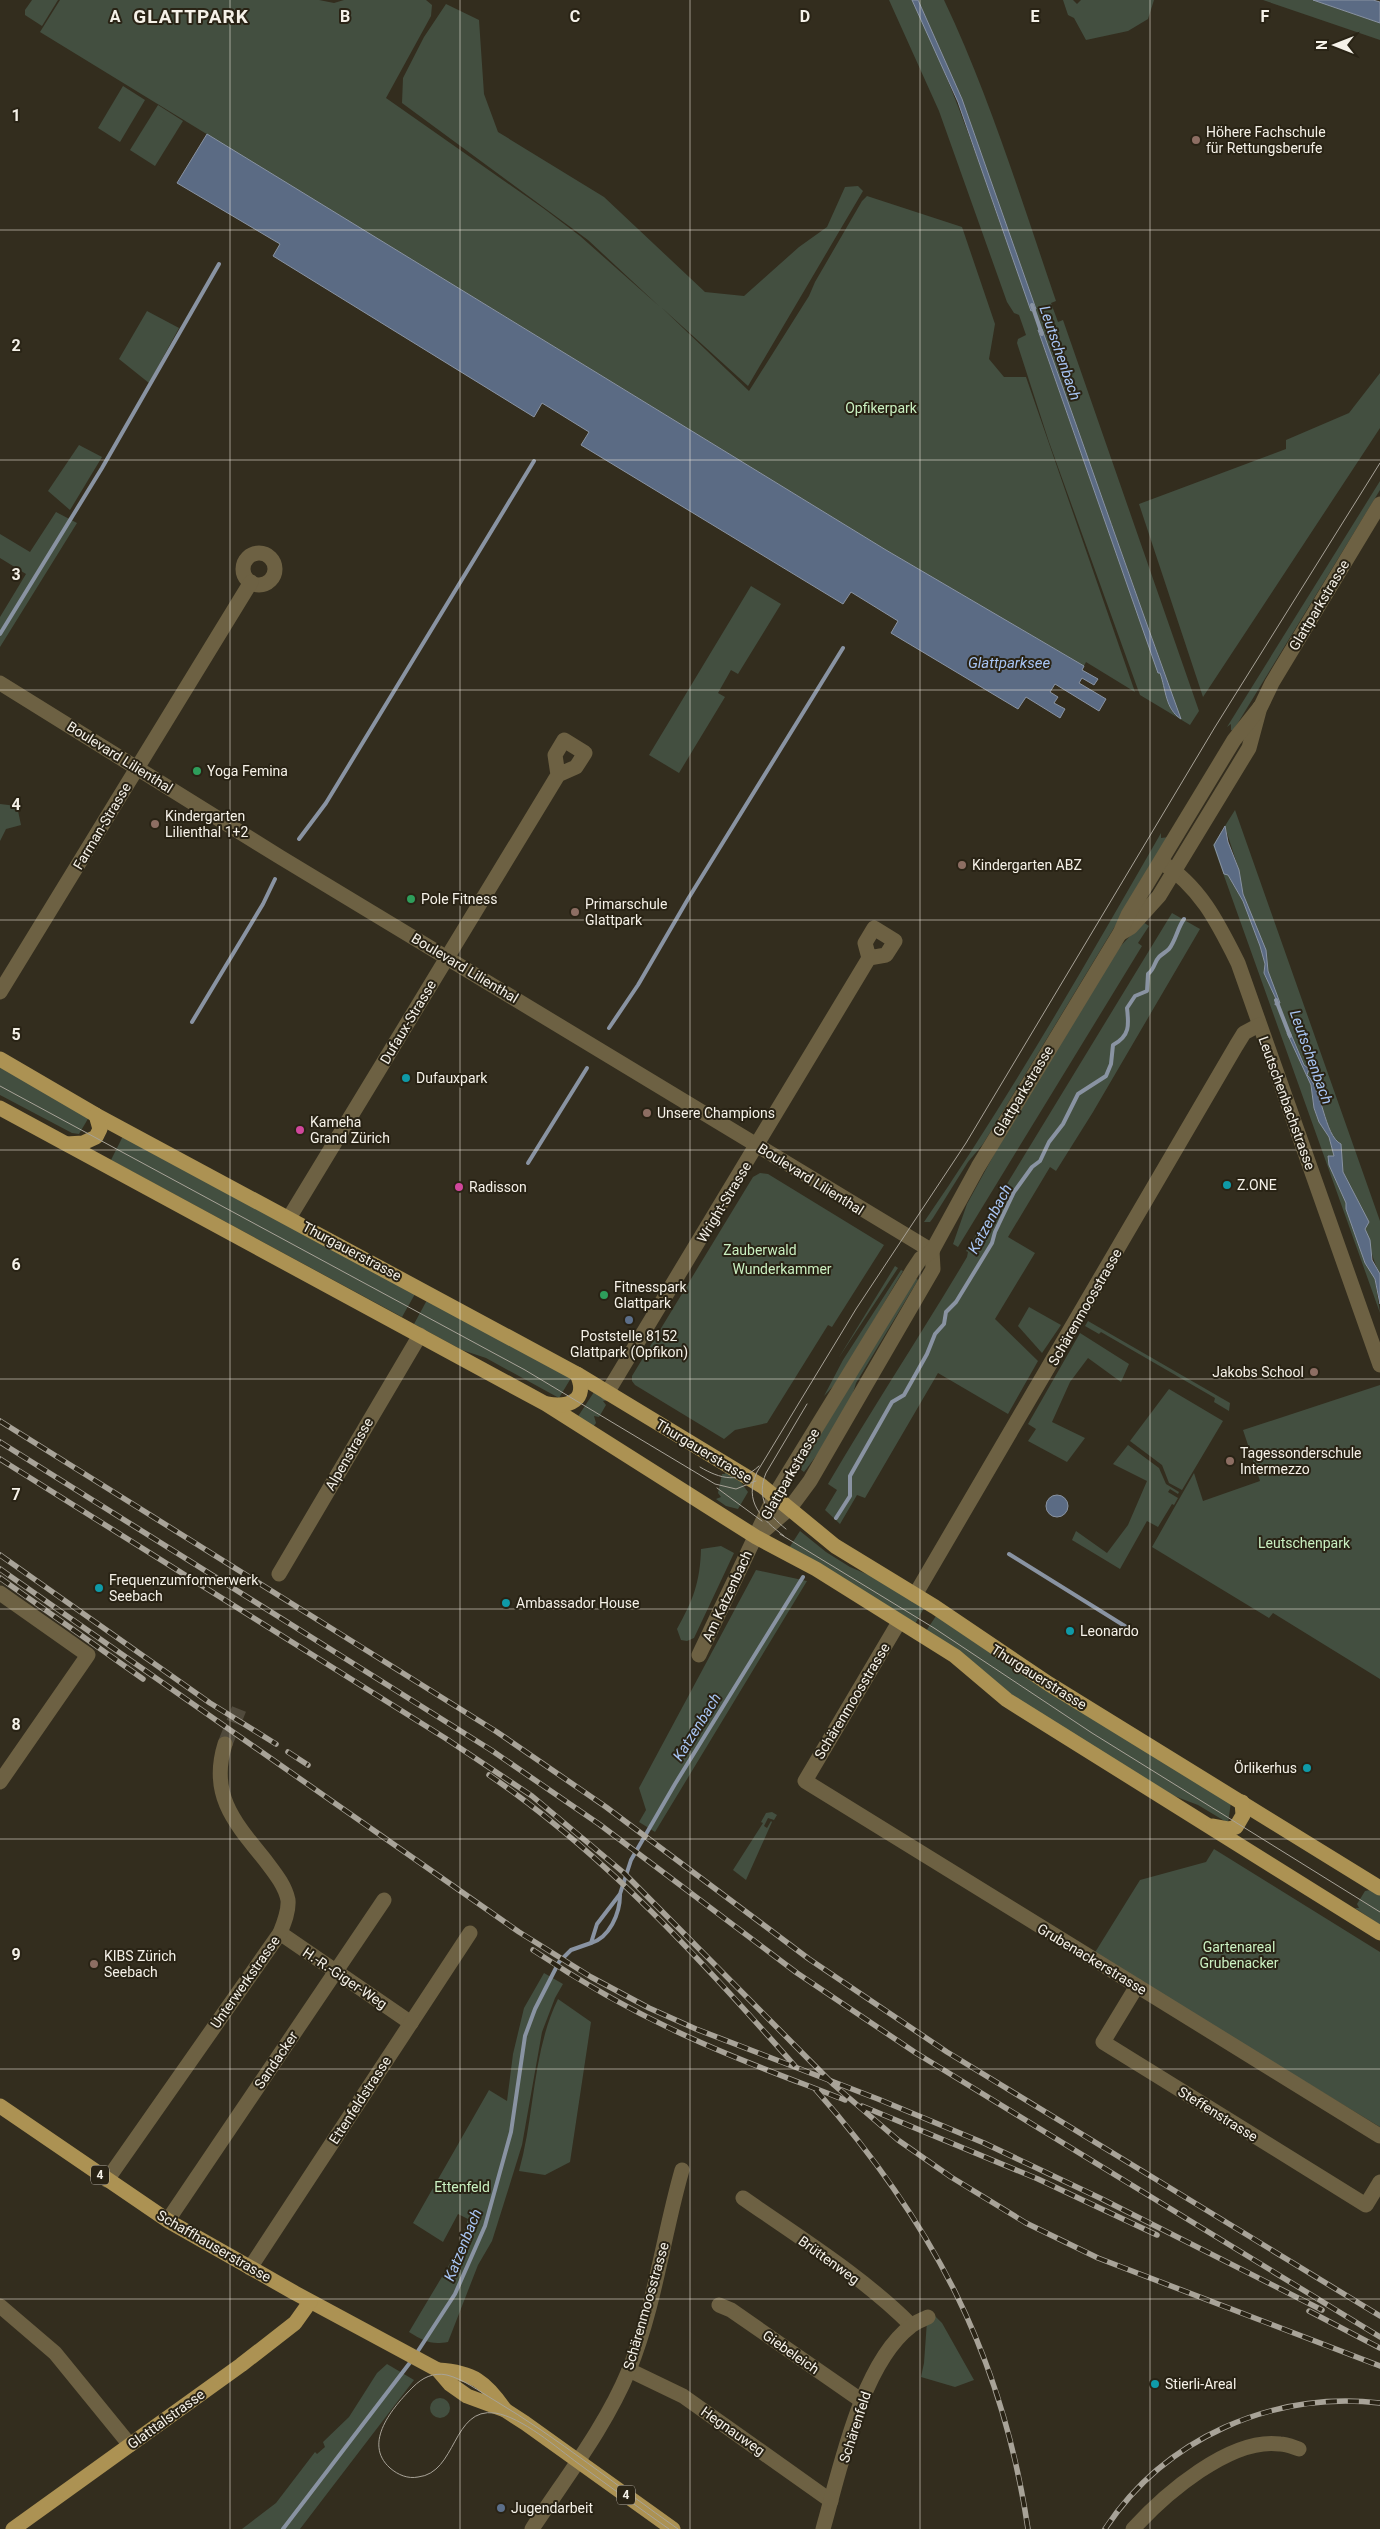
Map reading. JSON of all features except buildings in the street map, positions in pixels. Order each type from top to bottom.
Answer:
[{"type":"main road","name":"Thurgauerstrasse","points":[[0,1059],[96,1115],[577,1374],[775,1495],[835,1546],[915,1595],[1049,1684],[1380,1888]]},
{"type":"main road","points":[[0,1108],[546,1404],[756,1538],[816,1568],[955,1656],[1007,1700],[1380,1933]]},
{"type":"main road","points":[[67,1144],[83,1143],[98,1135],[100,1125],[96,1115]]},
{"type":"main road","points":[[546,1404],[563,1405],[573,1403],[581,1390],[577,1374]]},
{"type":"main road","points":[[1209,1826],[1229,1829],[1236,1827],[1243,1816],[1242,1802]]},
{"type":"main road","name":"Schaffhauserstrasse","points":[[0,2106],[168,2220],[250,2268],[438,2370],[458,2372],[477,2379],[491,2389],[505,2410],[673,2529]]},
{"type":"main road","name":"Glatttalstrasse","points":[[13,2529],[241,2365],[292,2326],[310,2302]]},
{"type":"street","name":"Glattparkstrasse","points":[[756,1538],[775,1495],[913,1270],[921,1258],[932,1251],[978,1167],[1120,933],[1131,927],[1159,896],[1167,866],[1249,748],[1260,706],[1272,682],[1380,504]]},
{"type":"street","name":"Farman-Strasse","points":[[0,992],[251,582]]},
{"type":"street","name":"Boulevard Lilienthal","points":[[0,683],[932,1251]]},
{"type":"street","name":"Dufaux-Strasse","points":[[289,1218],[558,775]]},
{"type":"street","name":"Leutschenbachstrasse","points":[[1167,866],[1188,880],[1224,936],[1238,963],[1380,1365]]},
{"type":"street","name":"Wright-Strasse","points":[[607,1393],[758,1146],[869,958]]},
{"type":"street","name":"Schärenmoosstrasse","points":[[915,1595],[1236,1046],[1244,1033],[1259,1025]]},
{"type":"street","name":"Glattparkstrasse","points":[[756,1538],[790,1508],[815,1473],[933,1269],[932,1251]]},
{"type":"street","name":"Alpenstrasse","points":[[279,1574],[420,1335]]},
{"type":"street","name":"Am Katzenbach","points":[[699,1656],[756,1538]]},
{"type":"street","points":[[0,1593],[88,1655],[0,1782]]},
{"type":"street","name":"Schärenmoosstrasse","points":[[805,1781],[899,1622]]},
{"type":"street","name":"Unterwerkstrasse","points":[[107,2180],[280,1933],[287,1915],[288,1901],[283,1886],[237,1822],[220,1792],[219,1772],[226,1744]]},
{"type":"street","name":"Grubenackerstrasse","points":[[805,1781],[1380,2136]]},
{"type":"street","name":"Sandacker","points":[[168,2220],[384,1900]]},
{"type":"street","name":"H.-R.-Giger-Weg","points":[[280,1933],[411,2023]]},
{"type":"street","name":"Ettenfeldstrasse","points":[[250,2268],[470,1933]]},
{"type":"street","name":"Steffenstrasse","points":[[1137,1986],[1104,2042],[1366,2205],[1380,2182]]},
{"type":"street","name":"Schärenmoosstrasse","points":[[532,2529],[580,2462],[629,2370],[653,2288],[682,2170]]},
{"type":"street","name":"Brüttenweg","points":[[743,2198],[862,2283],[892,2306],[911,2326]]},
{"type":"street","name":"Giebeleich","points":[[719,2305],[731,2310],[862,2401]]},
{"type":"street","points":[[0,2306],[55,2353],[130,2445]]},
{"type":"street","name":"Schärenfeld","points":[[823,2529],[862,2401],[878,2365],[898,2338],[911,2326],[928,2317]]},
{"type":"street","name":"Hegnauweg","points":[[629,2370],[682,2396],[831,2501]]},
{"type":"street","points":[[1133,2529],[1173,2490],[1202,2469],[1232,2454],[1260,2444],[1280,2444],[1299,2449]]},
{"type":"green space","points":[[32,0],[58,0],[42,26],[25,15],[25,10]]},
{"type":"green space","name":"Opfikerpark","points":[[60,0],[319,0],[334,3],[344,0],[426,0],[432,5],[431,16],[386,98],[580,236],[659,306],[588,240],[402,103],[403,78],[424,37],[446,4],[479,20],[484,94],[498,132],[604,197],[705,292],[744,296],[799,247],[827,227],[845,187],[858,186],[863,191],[748,386],[661,307],[749,391],[809,296],[815,282],[862,201],[867,196],[962,227],[995,324],[989,359],[1004,377],[1026,377],[1135,692],[1086,662],[1084,666],[886,550],[40,32]]},
{"type":"green space","points":[[889,0],[912,0],[922,21],[959,108],[1013,260],[1036,309],[962,99],[918,0],[944,0],[961,37],[1004,149],[1056,301],[1051,303],[1058,322],[1063,320],[1199,711],[1190,725],[1140,695],[1049,442],[1017,343],[1018,339],[1026,335],[1019,315],[1014,313],[1007,302],[939,111]],"holes":[[[1042,329],[1180,718],[1170,707],[1167,692],[1038,331]]]},
{"type":"green space","points":[[1063,0],[1073,0],[1077,4],[1081,0],[1154,0],[1148,19],[1128,31],[1086,40],[1074,18],[1068,15]]},
{"type":"green space","points":[[1263,0],[1313,0],[1380,23],[1380,40]]},
{"type":"green space","points":[[123,86],[145,100],[120,142],[98,128]]},
{"type":"green space","points":[[158,105],[183,121],[155,166],[130,150]]},
{"type":"green space","points":[[147,311],[179,328],[149,383],[119,359]]},
{"type":"green space","points":[[1380,373],[1380,428],[1203,697],[1139,504],[1286,449],[1286,440],[1349,413]]},
{"type":"green space","points":[[79,445],[102,457],[70,510],[48,491]]},
{"type":"green space","points":[[1380,481],[1380,490],[1233,731],[1231,730],[1231,724],[1227,727]]},
{"type":"green space","points":[[56,512],[77,523],[0,647],[0,617],[26,574],[0,558],[0,534],[30,552]]},
{"type":"green space","points":[[751,586],[781,604],[738,674],[731,670],[718,693],[725,697],[679,773],[649,755]]},
{"type":"green space","points":[[0,804],[17,806],[21,825],[6,829],[0,841]]},
{"type":"green space","points":[[1235,810],[1380,1221],[1380,1274],[1365,1229],[1369,1222],[1343,1172],[1341,1144],[1334,1139],[1307,1075],[1309,1069],[1304,1065],[1290,1032],[1287,1033],[1311,1085],[1314,1109],[1319,1122],[1329,1137],[1334,1156],[1332,1157],[1332,1172],[1346,1203],[1346,1209],[1365,1263],[1375,1279],[1380,1313],[1213,845]],"holes":[[[1225,827],[1239,870],[1243,894],[1265,950],[1268,971],[1279,1003],[1276,1005],[1276,999],[1264,973],[1265,964],[1260,946],[1243,901],[1228,875]]]},
{"type":"green space","points":[[1161,833],[1161,838],[1169,837],[983,1144],[968,1162],[930,1222],[924,1222],[1017,1079]]},
{"type":"green space","points":[[1172,913],[1200,929],[1093,1112],[1056,1171],[1050,1167],[1008,1237],[1035,1253],[995,1319],[1038,1361],[1008,1414],[938,1373],[865,1498],[857,1495],[840,1524],[825,1510],[837,1490],[828,1484],[933,1314],[967,1257],[968,1252],[966,1251]]},
{"type":"green space","points":[[1143,922],[1149,926],[1138,943],[1142,946],[958,1247],[953,1244],[967,1204],[996,1151],[1116,951]]},
{"type":"green space","points":[[0,1067],[89,1117],[79,1134],[72,1133],[0,1095]]},
{"type":"green space","points":[[123,1136],[415,1294],[402,1317],[111,1160]]},
{"type":"green space","name":"Wunderkammer","points":[[760,1173],[768,1174],[884,1245],[832,1327],[828,1325],[767,1423],[735,1430],[724,1439],[635,1385],[632,1381],[632,1376],[753,1177]]},
{"type":"green space","points":[[895,1266],[898,1268],[838,1359]]},
{"type":"green space","points":[[901,1270],[903,1271],[839,1380],[824,1396],[843,1360]]},
{"type":"green space","points":[[914,1277],[918,1280],[856,1383],[841,1419],[804,1472],[800,1469]]},
{"type":"green space","points":[[427,1300],[571,1378],[559,1398],[486,1358],[462,1350],[414,1324]]},
{"type":"green space","points":[[1029,1307],[1061,1325],[1042,1353],[1018,1326]]},
{"type":"green space","points":[[1088,1321],[1230,1403],[1229,1411],[1214,1402],[1215,1398],[1101,1332],[1099,1334],[1085,1326]]},
{"type":"green space","points":[[1080,1333],[1129,1364],[1121,1382],[1088,1358],[1070,1382],[1052,1422],[1085,1438],[1067,1462],[1028,1441],[1036,1429],[1028,1424]]},
{"type":"green space","name":"Leutschenpark","points":[[1380,1385],[1380,1679],[1273,1613],[1269,1618],[1152,1547],[1194,1473],[1203,1501],[1260,1481],[1243,1430]]},
{"type":"green space","points":[[1169,1389],[1223,1421],[1182,1490],[1169,1483],[1162,1465],[1130,1441]]},
{"type":"green space","points":[[594,1392],[609,1400],[603,1401],[606,1405],[599,1417],[594,1416],[596,1423],[593,1427],[577,1418]]},
{"type":"green space","points":[[1128,1445],[1159,1468],[1166,1484],[1179,1492],[1178,1494],[1170,1489],[1168,1492],[1178,1498],[1174,1505],[1172,1504],[1158,1527],[1147,1521],[1120,1569],[1072,1540],[1076,1531],[1107,1553],[1128,1525],[1147,1481],[1113,1464]]},
{"type":"green space","points":[[724,1470],[740,1481],[748,1492],[738,1509],[726,1506],[716,1499],[721,1497],[718,1493],[722,1474],[725,1474]]},
{"type":"green space","points":[[800,1531],[826,1552],[850,1567],[876,1578],[924,1608],[915,1624],[789,1548]]},
{"type":"green space","points":[[721,1546],[734,1553],[694,1638],[687,1641],[681,1640],[677,1629],[695,1591],[701,1549]]},
{"type":"green space","points":[[756,1570],[807,1581],[655,1832],[639,1822],[646,1810],[639,1788]]},
{"type":"green space","points":[[936,1616],[1025,1676],[1231,1802],[1228,1823],[1198,1805],[1169,1794],[1016,1698],[926,1631]]},
{"type":"green space","points":[[772,1812],[777,1815],[774,1820],[768,1818],[764,1826],[767,1828],[772,1822],[746,1880],[733,1870],[763,1823],[761,1822],[766,1813]]},
{"type":"green space","name":"Gartenareal Grubenacker","points":[[1214,1849],[1380,1952],[1380,2127],[1094,1954],[1140,1880],[1206,1862]]},
{"type":"green space","points":[[1370,1890],[1380,1895],[1380,1925],[1355,1908],[1359,1908],[1357,1904],[1365,1891]]},
{"type":"green space","name":"Ettenfeld","points":[[544,1973],[563,1984],[555,1998],[542,2032],[522,2145],[492,2241],[478,2265],[448,2342],[427,2342],[409,2332],[458,2250],[468,2219],[458,2214],[443,2242],[413,2223],[489,2090],[507,2101],[513,2054],[524,2008]]},
{"type":"green space","points":[[558,1999],[591,2022],[570,2162],[545,2175],[519,2171],[538,2062],[543,2040]]},
{"type":"green space","points":[[935,2316],[942,2323],[974,2380],[955,2387],[921,2377],[927,2321]]},
{"type":"green space","points":[[387,2364],[414,2380],[300,2529],[242,2529],[276,2503],[315,2452],[317,2454],[325,2447],[323,2442],[349,2417],[377,2373]]},
{"type":"green space","points":[[440,2398],[447,2401],[450,2408],[447,2415],[440,2418],[433,2415],[430,2408],[433,2401]]},
{"type":"water","points":[[912,0],[918,0],[962,99],[1036,309],[1031,311],[958,102]]},
{"type":"water","points":[[1313,0],[1373,0],[1380,2],[1380,23]]},
{"type":"water","name":"Glattparksee","points":[[207,134],[886,550],[1084,666],[1082,670],[1098,679],[1094,685],[1082,678],[1079,683],[1106,699],[1099,711],[1055,684],[1050,692],[1058,697],[1054,703],[1065,709],[1060,718],[1026,697],[1018,709],[891,633],[898,621],[851,592],[843,604],[581,445],[589,432],[547,406],[542,403],[534,417],[273,256],[280,244],[177,183]]},
{"type":"water","points":[[1042,329],[1181,719],[1169,704],[1160,673],[1158,673],[1038,330]]},
{"type":"water","points":[[1225,826],[1228,842],[1239,870],[1243,894],[1266,950],[1268,971],[1280,1003],[1275,1005],[1276,999],[1264,973],[1265,964],[1260,946],[1243,901],[1228,875],[1224,874],[1214,845]]},
{"type":"water","points":[[1290,1032],[1304,1065],[1309,1069],[1307,1075],[1316,1090],[1331,1132],[1341,1144],[1343,1172],[1369,1222],[1365,1229],[1370,1240],[1372,1260],[1380,1274],[1380,1304],[1375,1279],[1365,1263],[1346,1209],[1346,1203],[1329,1165],[1328,1156],[1334,1156],[1329,1137],[1319,1122],[1314,1108],[1311,1085],[1287,1033]]},
{"type":"water","points":[[1053,1495],[1061,1495],[1068,1502],[1068,1510],[1061,1517],[1053,1517],[1046,1510],[1046,1502]]},
{"type":"waterway","points":[[0,634],[102,468],[219,264]]},
{"type":"waterway","name":"Leutschenbach","points":[[1032,305],[1042,334]]},
{"type":"waterway","points":[[299,839],[326,803],[534,461]]},
{"type":"waterway","points":[[609,1028],[638,985],[688,899],[843,648]]},
{"type":"waterway","points":[[192,1022],[263,904],[275,879]]},
{"type":"waterway","name":"Katzenbach","points":[[836,1518],[850,1496],[850,1476],[892,1402],[904,1395],[927,1354],[935,1334],[944,1324],[946,1312],[956,1302],[992,1243],[995,1232],[1014,1192],[1032,1167],[1040,1161],[1049,1142],[1063,1124],[1078,1094],[1106,1076],[1111,1064],[1113,1045],[1123,1038],[1127,1030],[1127,1008],[1135,996],[1147,991],[1148,974],[1157,959],[1171,946],[1184,919]]},
{"type":"waterway","name":"Leutschenbach","points":[[1276,1000],[1290,1036]]},
{"type":"waterway","points":[[528,1163],[587,1068]]},
{"type":"waterway","points":[[1009,1554],[1136,1633]]},
{"type":"waterway","name":"Katzenbach","points":[[416,2354],[455,2294],[485,2226],[511,2132],[525,2036],[535,2009],[559,1962],[571,1950],[591,1943],[597,1924],[620,1894],[631,1860],[675,1784],[803,1577]]},
{"type":"waterway","name":"Katzenbach","points":[[591,1943],[608,1931],[616,1917],[620,1895]]},
{"type":"waterway","name":"Katzenbach","points":[[283,2529],[412,2360]]},
{"type":"tunnel","points":[[225,1744],[239,1709]]},
{"type":"tram line","points":[[784,1536],[757,1509],[752,1492],[757,1472],[856,1309],[966,1143],[1215,727],[1380,463]]},
{"type":"tram line","points":[[0,1086],[525,1370],[715,1484],[736,1489],[756,1481]]},
{"type":"tram line","points":[[786,1529],[773,1517],[765,1504],[762,1490],[763,1482],[766,1473],[807,1404]]},
{"type":"tram line","points":[[700,1467],[722,1477],[730,1478],[745,1475],[759,1466]]},
{"type":"tram line","points":[[717,1488],[762,1521]]},
{"type":"tram line","points":[[780,1534],[934,1628],[1092,1733],[1380,1912]]},
{"type":"tram line","points":[[669,2529],[539,2434],[516,2420],[505,2416],[495,2413],[481,2414],[470,2420],[440,2464],[431,2473],[418,2477],[403,2476],[390,2468],[382,2458],[379,2448],[380,2437],[390,2415],[416,2384],[432,2375],[447,2375],[471,2386],[541,2430],[678,2529]]},
{"type":"railway","points":[[0,1421],[497,1732],[606,1807],[809,1959],[947,2052],[1380,2316]]},
{"type":"railway","points":[[0,1442],[491,1750],[599,1824],[797,1973],[916,2053],[1380,2337]]},
{"type":"railway","points":[[0,1459],[445,1738],[532,1796],[624,1873],[834,2085],[898,2140],[951,2177],[1026,2223],[1098,2258],[1380,2366]]},
{"type":"railway","points":[[0,1555],[210,1703],[276,1744]]},
{"type":"railway","points":[[0,1569],[519,1932],[591,1977],[649,2008],[696,2029],[878,2099],[984,2143],[1102,2199],[1322,2310]]},
{"type":"railway","points":[[0,1578],[143,1679]]},
{"type":"railway","points":[[288,1752],[308,1765]]},
{"type":"railway","points":[[489,1775],[573,1839],[651,1911],[724,1987],[795,2066]]},
{"type":"railway","points":[[533,1950],[611,1998],[672,2029],[769,2071],[845,2100]]},
{"type":"railway","points":[[816,2090],[857,2140],[894,2190],[927,2241],[956,2293],[980,2348],[1000,2405],[1016,2465],[1028,2529]]},
{"type":"railway","points":[[862,2106],[1038,2179],[1157,2235]]},
{"type":"railway","points":[[1309,2311],[1380,2348]]},
{"type":"railway","points":[[1105,2529],[1130,2497],[1158,2469],[1190,2446],[1224,2427],[1261,2414],[1300,2405],[1340,2401],[1380,2403]]},
{"type":"place","name":"Höhere Fachschule für Rettungsberufe","points":[[1196,140]]},
{"type":"place","name":"Yoga Femina","points":[[197,771]]},
{"type":"place","name":"Kindergarten Lilienthal 1+2","points":[[155,824]]},
{"type":"place","name":"Kindergarten ABZ","points":[[962,865]]},
{"type":"place","name":"Pole Fitness","points":[[411,899]]},
{"type":"place","name":"Primarschule Glattpark","points":[[575,912]]},
{"type":"place","name":"Dufauxpark","points":[[406,1078]]},
{"type":"place","name":"Unsere Champions","points":[[647,1113]]},
{"type":"place","name":"Kameha Grand Zürich","points":[[300,1130]]},
{"type":"place","name":"Z.ONE","points":[[1227,1185]]},
{"type":"place","name":"Radisson","points":[[459,1187]]},
{"type":"place","name":"Fitnesspark Glattpark","points":[[604,1295]]},
{"type":"place","name":"Poststelle 8152 Glattpark (Opfikon)","points":[[629,1320]]},
{"type":"place","name":"Jakobs School","points":[[1314,1372]]},
{"type":"place","name":"Tagessonderschule Intermezzo","points":[[1230,1461]]},
{"type":"place","name":"Frequenzumformerwerk Seebach","points":[[99,1588]]},
{"type":"place","name":"Ambassador House","points":[[506,1603]]},
{"type":"place","name":"Leonardo","points":[[1070,1631]]},
{"type":"place","name":"Örlikerhus","points":[[1307,1768]]},
{"type":"place","name":"KIBS Zürich Seebach","points":[[94,1964]]},
{"type":"place","name":"Stierli-Areal","points":[[1155,2384]]},
{"type":"place","name":"Jugendarbeit","points":[[501,2508]]},
{"type":"district","name":"GLATTPARK","points":[[191,16]]},
{"type":"park label","name":"Zauberwald","points":[[760,1250]]}]
